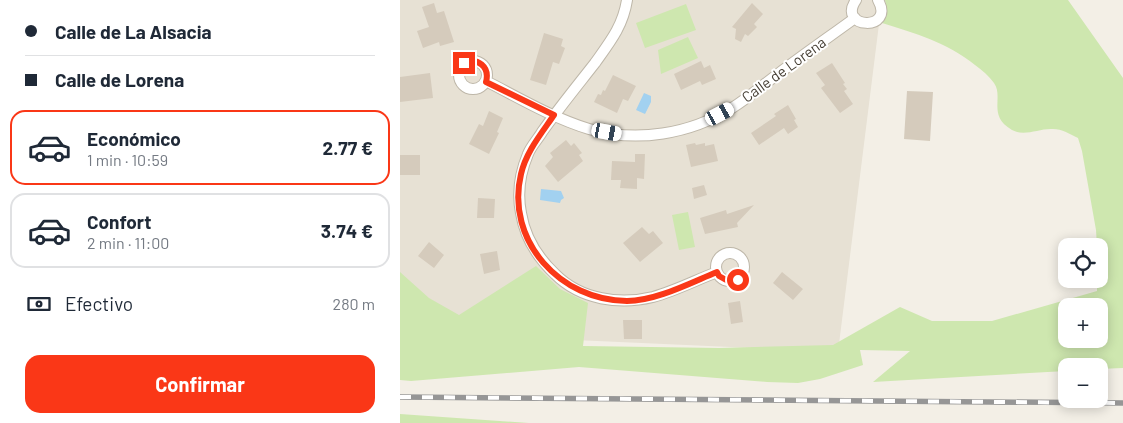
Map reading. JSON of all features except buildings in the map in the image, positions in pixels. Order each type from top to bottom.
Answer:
[{"type":"street","points":[[627,0],[624,17],[613,39],[554,115],[528,153],[521,175],[518,201],[522,224],[530,243],[541,260],[560,280],[580,292],[604,300],[628,301],[654,297],[717,272]]},
{"type":"street","points":[[856,0],[852,8],[855,18],[866,24],[878,18],[881,9],[878,0]]},
{"type":"street","name":"Calle de Lorena","points":[[486,82],[554,115],[590,129],[624,135],[656,135],[682,130],[708,121],[732,108],[855,18]]},
{"type":"shaded area","points":[[400,0],[882,0],[838,352],[400,332]]},
{"type":"green space","points":[[885,0],[1068,0],[1123,78],[1123,368],[1108,369],[1108,358],[1058,358],[1058,371],[873,382],[910,351],[860,350],[863,365],[820,379],[798,383],[579,367],[411,381],[400,380],[400,272],[429,298],[459,315],[536,266],[560,289],[588,303],[583,346],[719,348],[833,345],[900,307],[932,321],[992,321],[1058,302],[1058,348],[1108,348],[1108,298],[1072,298],[1097,291],[1097,288],[1108,288],[1108,238],[1096,238],[1082,151],[1078,138],[1056,129],[1022,133],[1012,130],[1004,125],[1000,119],[997,106],[997,88],[978,67],[953,50],[919,35],[882,23],[887,11]]},
{"type":"green space","points":[[686,4],[696,30],[645,48],[636,23]]},
{"type":"green space","points":[[688,37],[698,58],[661,74],[658,50]]},
{"type":"green space","points":[[688,212],[695,247],[679,250],[672,215]]},
{"type":"green space","points":[[400,414],[529,423],[400,423]]},
{"type":"water","points":[[644,93],[651,96],[651,102],[645,114],[636,110]]},
{"type":"water","points":[[541,189],[561,191],[564,198],[560,203],[540,200]]},
{"type":"railway","points":[[400,397],[1123,403]]},
{"type":"route","points":[[464,63],[474,60],[482,64],[487,72],[486,82],[554,115],[528,153],[521,175],[518,201],[522,224],[530,243],[541,260],[560,280],[580,292],[604,300],[628,301],[654,297],[717,272],[723,280],[738,280]]}]
